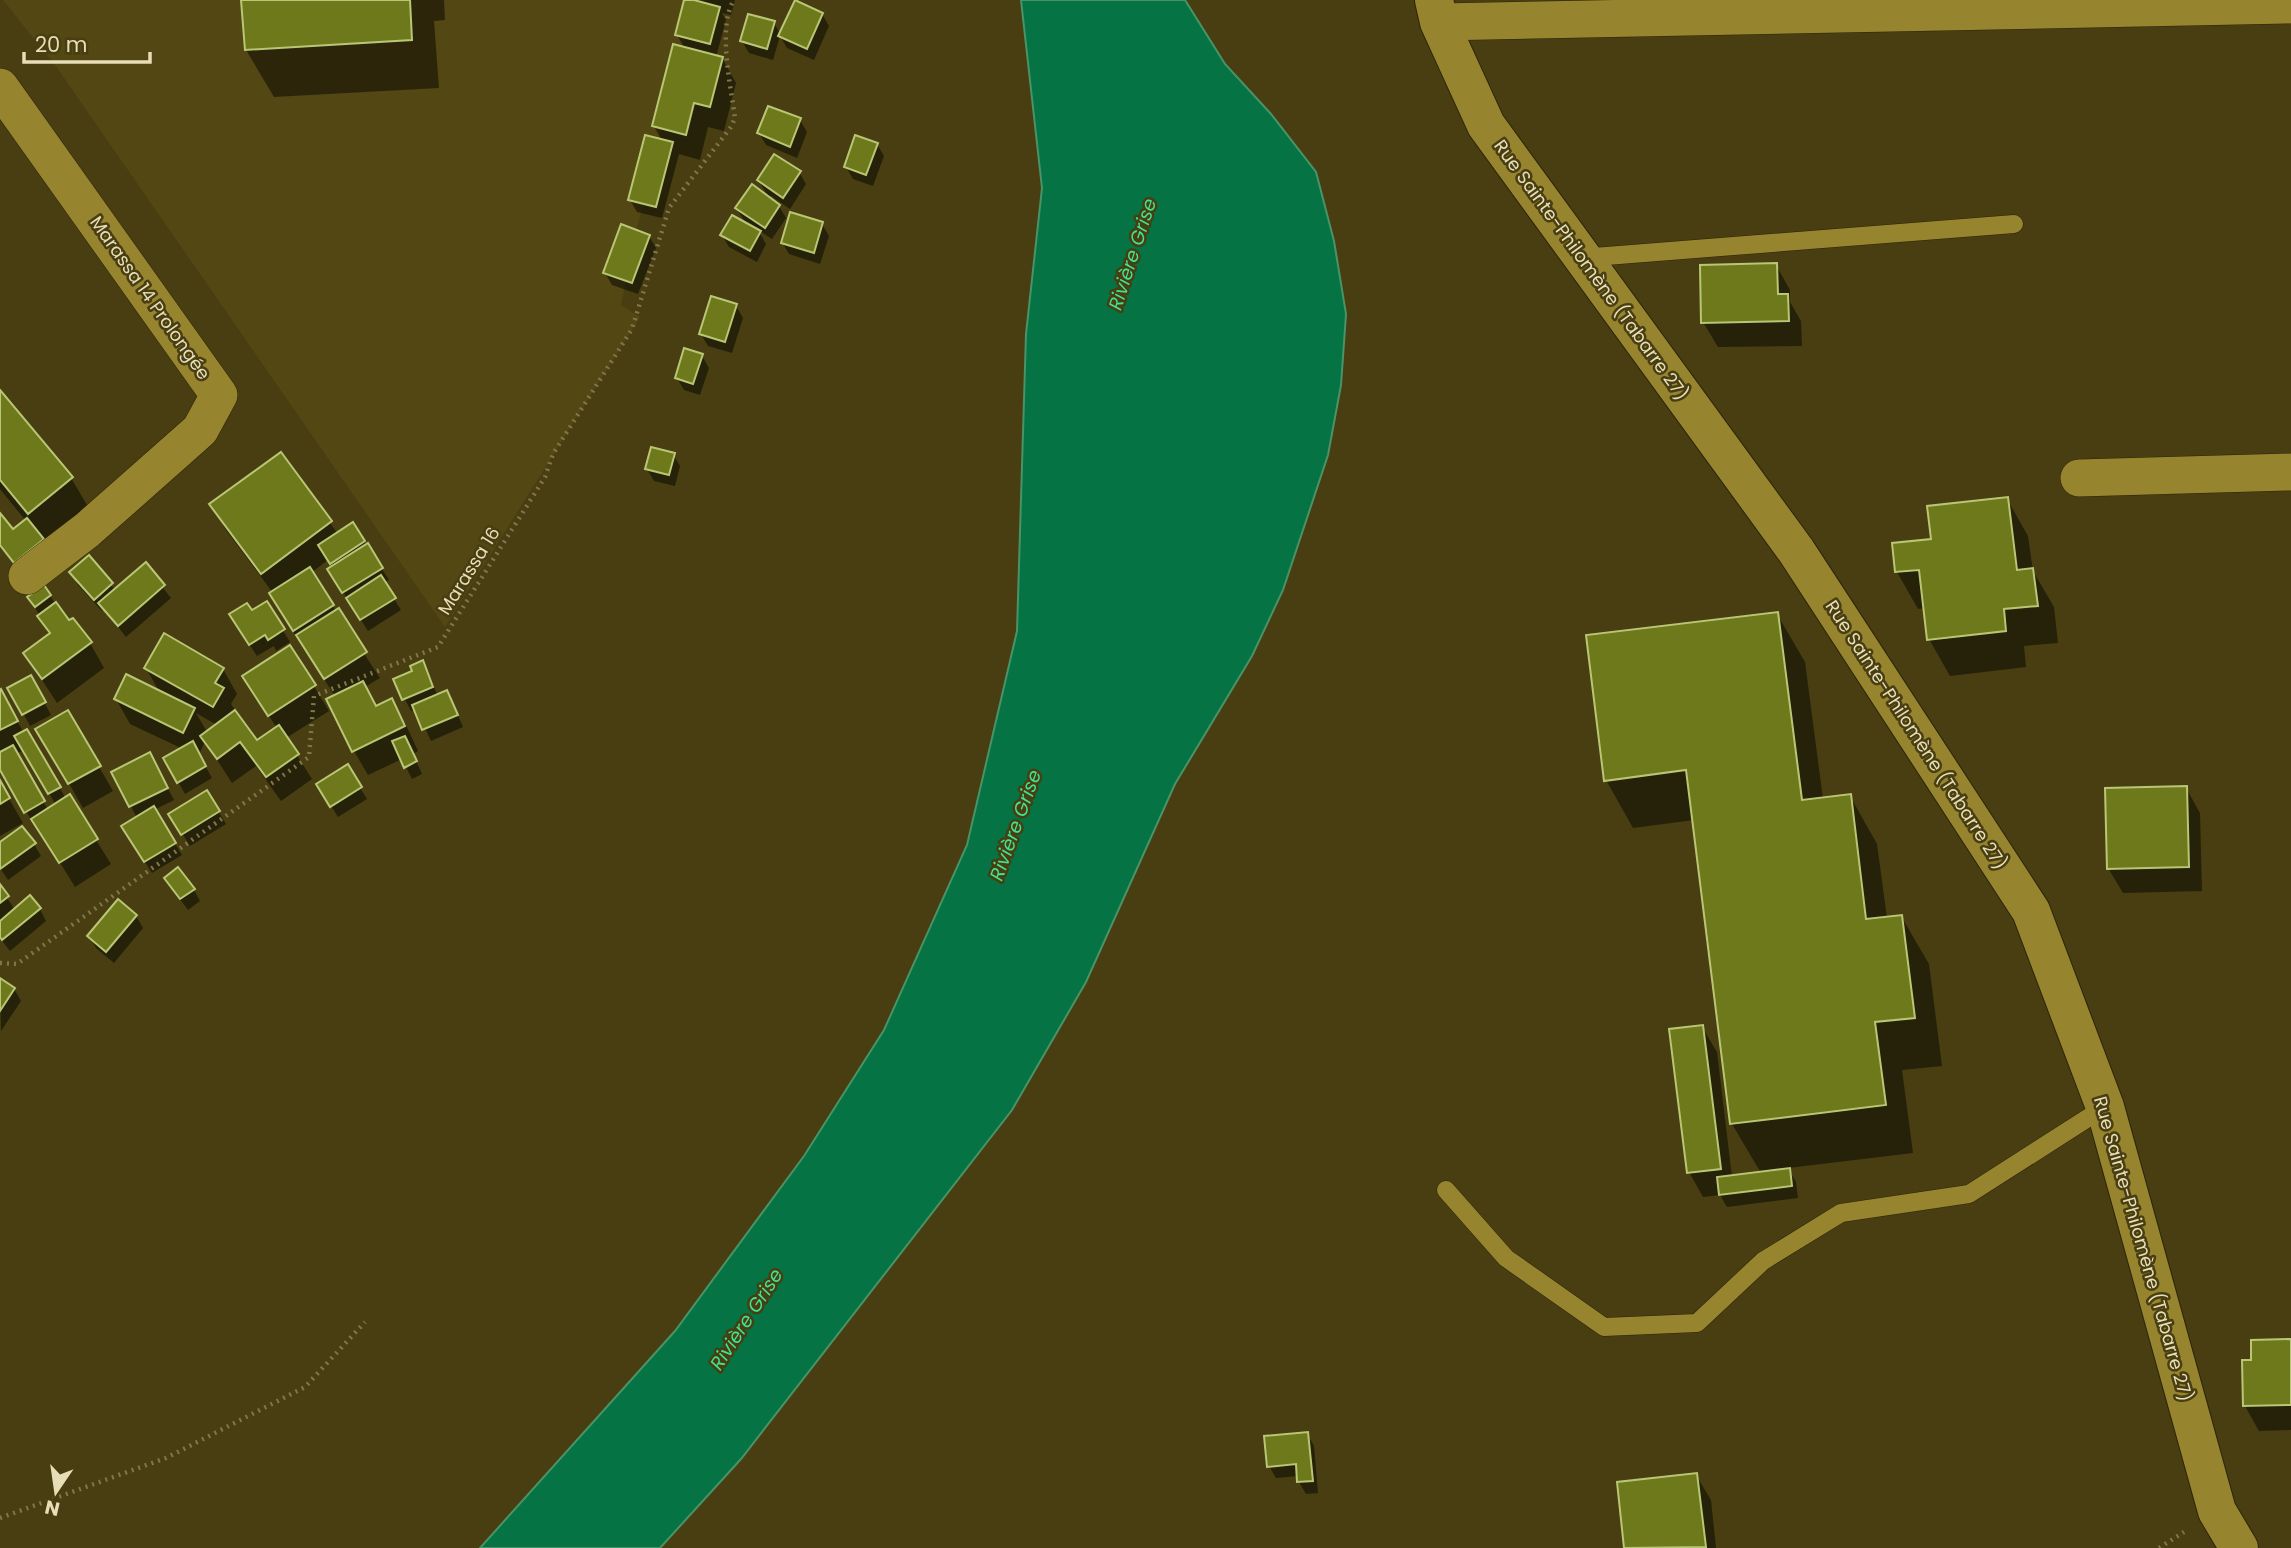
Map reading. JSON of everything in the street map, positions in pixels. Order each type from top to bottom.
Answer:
[{"type":"street","points":[[1437,11],[2278,3]]},
{"type":"street","name":"Rue Sainte-Philomène (Tabarre 27)","points":[[1437,11],[1486,125],[1797,552],[2031,911],[2105,1107],[2217,1511],[2239,1548]]},
{"type":"street","name":"Marassa 14 Prolongée","points":[[0,88],[219,395],[200,430],[87,530],[27,576]]},
{"type":"street","points":[[2079,478],[2291,472]]},
{"type":"lane","points":[[1581,258],[2014,224]]},
{"type":"lane","points":[[1446,1190],[1506,1258],[1604,1327],[1697,1323],[1763,1261],[1842,1213],[1969,1194],[2105,1107]]},
{"type":"path","name":"Marassa 16","points":[[0,962],[16,964],[309,757],[314,696],[438,648],[545,477],[553,454],[632,329],[669,208],[731,127],[735,118],[725,43],[734,0]]},
{"type":"path","points":[[0,1518],[166,1458],[305,1387],[365,1322]]},
{"type":"shaded area","points":[[3,0],[694,0],[634,240],[621,305],[640,317],[445,627],[55,65]]},
{"type":"water","name":"Rivière Grise","points":[[1021,0],[1185,0],[1225,64],[1271,114],[1316,172],[1334,241],[1346,314],[1341,385],[1328,455],[1283,590],[1252,656],[1175,784],[1086,982],[1012,1110],[741,1459],[660,1548],[480,1548],[675,1331],[804,1156],[884,1030],[967,845],[1017,631],[1026,334],[1042,188]]},
{"type":"building","points":[[241,0],[410,0],[412,40],[245,50]]},
{"type":"building","points":[[684,0],[720,7],[710,44],[675,35]]},
{"type":"building","points":[[795,0],[823,13],[807,49],[778,36]]},
{"type":"building","points":[[748,14],[775,21],[767,49],[740,41]]},
{"type":"building","points":[[673,44],[723,57],[710,107],[694,103],[686,135],[652,126]]},
{"type":"building","points":[[768,106],[801,118],[790,147],[757,133]]},
{"type":"building","points":[[645,135],[673,142],[656,207],[628,200]]},
{"type":"building","points":[[855,135],[878,143],[866,175],[844,167]]},
{"type":"building","points":[[774,154],[801,171],[783,198],[757,180]]},
{"type":"building","points":[[752,184],[780,205],[765,228],[735,208]]},
{"type":"building","points":[[790,212],[823,222],[814,253],[781,243]]},
{"type":"building","points":[[732,215],[761,231],[750,251],[720,235]]},
{"type":"building","points":[[621,224],[650,235],[632,283],[603,273]]},
{"type":"building","points":[[1777,263],[1778,294],[1788,294],[1789,321],[1701,323],[1700,265]]},
{"type":"building","points":[[711,296],[737,304],[725,342],[699,334]]},
{"type":"building","points":[[684,348],[703,354],[693,384],[675,378]]},
{"type":"building","points":[[0,390],[73,477],[28,514],[0,480]]},
{"type":"building","points":[[651,447],[675,453],[669,475],[645,469]]},
{"type":"building","points":[[281,452],[332,521],[261,574],[209,504]]},
{"type":"building","points":[[2008,497],[2017,570],[2033,568],[2038,606],[2004,609],[2006,631],[1927,640],[1919,570],[1895,572],[1892,543],[1931,539],[1927,506]]},
{"type":"building","points":[[0,513],[13,529],[27,518],[44,539],[14,563],[0,545]]},
{"type":"building","points":[[353,522],[365,541],[330,564],[318,545]]},
{"type":"building","points":[[368,543],[383,568],[342,593],[327,569]]},
{"type":"building","points":[[89,555],[113,583],[94,600],[69,572]]},
{"type":"building","points":[[146,562],[165,585],[118,626],[98,603]]},
{"type":"building","points":[[310,567],[334,605],[293,631],[269,593]]},
{"type":"building","points":[[381,575],[396,598],[360,620],[346,598]]},
{"type":"building","points":[[44,585],[51,595],[35,607],[27,597]]},
{"type":"building","points":[[267,601],[285,629],[268,640],[265,635],[249,645],[229,614],[247,603],[252,610]]},
{"type":"building","points":[[56,602],[69,620],[73,618],[92,642],[42,679],[23,653],[50,633],[37,616]]},
{"type":"building","points":[[339,608],[367,652],[324,679],[296,635]]},
{"type":"building","points":[[1778,612],[1802,800],[1851,794],[1866,919],[1902,915],[1915,1018],[1875,1022],[1886,1105],[1730,1124],[1686,770],[1604,781],[1586,635]]},
{"type":"building","points":[[164,633],[224,668],[215,683],[224,688],[213,707],[144,668]]},
{"type":"building","points":[[290,645],[316,685],[268,716],[242,676]]},
{"type":"building","points":[[423,660],[433,687],[402,700],[393,679],[412,671],[410,666]]},
{"type":"building","points":[[126,674],[195,708],[183,733],[114,699]]},
{"type":"building","points":[[31,675],[46,702],[22,715],[7,688]]},
{"type":"building","points":[[363,681],[376,706],[392,698],[405,726],[352,752],[326,699]]},
{"type":"building","points":[[0,690],[18,721],[0,730]]},
{"type":"building","points":[[447,690],[458,715],[422,730],[412,705]]},
{"type":"building","points":[[68,710],[101,766],[68,784],[35,729]]},
{"type":"building","points":[[235,710],[257,740],[279,725],[299,754],[266,777],[240,742],[217,759],[200,736]]},
{"type":"building","points":[[27,729],[61,787],[48,794],[14,736]]},
{"type":"building","points":[[405,736],[417,761],[404,768],[392,741]]},
{"type":"building","points":[[193,741],[206,766],[177,783],[163,758]]},
{"type":"building","points":[[13,745],[45,801],[24,813],[0,770],[0,752]]},
{"type":"building","points":[[150,752],[168,788],[129,807],[111,772]]},
{"type":"building","points":[[348,764],[362,787],[330,807],[316,784]]},
{"type":"building","points":[[0,780],[10,798],[0,804]]},
{"type":"building","points":[[2187,786],[2189,867],[2107,869],[2105,788]]},
{"type":"building","points":[[207,790],[220,811],[181,835],[168,814]]},
{"type":"building","points":[[70,794],[98,839],[59,863],[31,819]]},
{"type":"building","points":[[154,806],[176,843],[144,862],[121,826]]},
{"type":"building","points":[[22,826],[36,843],[0,869],[0,842]]},
{"type":"building","points":[[178,867],[195,889],[180,899],[164,878]]},
{"type":"building","points":[[0,884],[9,896],[0,903]]},
{"type":"building","points":[[30,895],[41,908],[2,940],[0,921]]},
{"type":"building","points":[[118,899],[137,915],[106,952],[87,936]]},
{"type":"building","points":[[0,978],[15,988],[0,1011]]},
{"type":"building","points":[[1703,1025],[1721,1169],[1687,1173],[1669,1029]]},
{"type":"building","points":[[1790,1168],[1792,1186],[1719,1195],[1717,1177]]},
{"type":"building","points":[[2291,1339],[2291,1405],[2243,1406],[2242,1360],[2251,1360],[2251,1340]]},
{"type":"building","points":[[1308,1432],[1313,1481],[1297,1482],[1296,1464],[1267,1467],[1264,1436]]},
{"type":"building","points":[[1697,1473],[1706,1547],[1624,1548],[1617,1482]]}]
